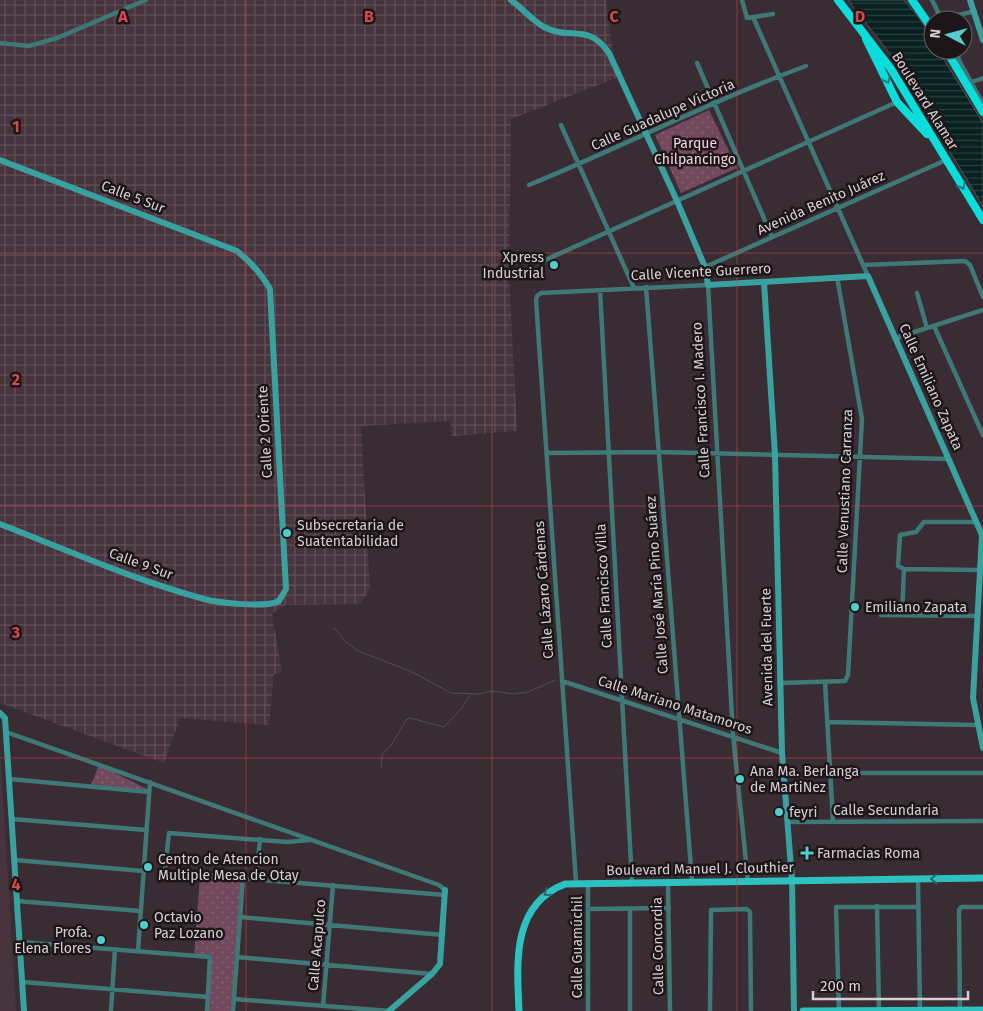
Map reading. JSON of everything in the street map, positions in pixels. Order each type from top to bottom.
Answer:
[{"type":"highway","name":"Boulevard Alamar","points":[[838,0],[891,69],[983,220]]},
{"type":"highway","points":[[912,0],[923,16]]},
{"type":"highway","points":[[861,28],[897,102],[939,146]]},
{"type":"highway","points":[[952,60],[983,112]]},
{"type":"main road","name":"Boulevard Manuel J. Clouthier","points":[[519,1011],[518,949],[525,922],[540,898],[565,884],[576,882],[983,878]]},
{"type":"main road","points":[[803,1011],[983,1010]]},
{"type":"street","points":[[0,43],[29,46],[57,38],[146,0]]},
{"type":"street","name":"Calle Francisco I. Madero","points":[[511,0],[544,27],[599,39],[609,53],[646,132],[705,267],[708,284],[733,735],[748,881]]},
{"type":"street","name":"Calle Emiliano Zapata","points":[[742,0],[747,18],[753,17],[807,143],[896,338],[982,534],[973,698],[983,748]]},
{"type":"street","points":[[970,0],[975,10],[983,40]]},
{"type":"street","points":[[753,17],[773,14]]},
{"type":"street","points":[[959,60],[983,104]]},
{"type":"street","points":[[697,63],[772,237]]},
{"type":"street","name":"Calle Guadalupe Victoria","points":[[529,185],[578,165],[646,132],[806,66]]},
{"type":"street","points":[[972,82],[983,78]]},
{"type":"street","points":[[544,261],[897,102]]},
{"type":"street","points":[[561,125],[578,165],[610,230],[634,288]]},
{"type":"street","name":"Calle 5 Sur","points":[[0,160],[237,251],[253,264]]},
{"type":"street","name":"Avenida Benito Juárez","points":[[705,267],[946,160]]},
{"type":"street","points":[[863,265],[968,262],[983,297]]},
{"type":"street","name":"Calle 2 Oriente","points":[[253,264],[270,288],[286,589],[279,601]]},
{"type":"street","name":"Calle Vicente Guerrero","points":[[537,296],[541,293],[868,276]]},
{"type":"street","name":"Calle Venustiano Carranza","points":[[825,682],[847,679],[862,410],[837,277]]},
{"type":"street","name":"Avenida del Fuerte","points":[[764,282],[775,455],[782,753],[789,822],[792,880],[794,1011]]},
{"type":"street","name":"Calle José María Pino Suárez","points":[[646,287],[692,881]]},
{"type":"street","name":"Calle Francisco Villa","points":[[600,290],[632,882]]},
{"type":"street","points":[[917,293],[927,328]]},
{"type":"street","name":"Calle Lázaro Cárdenas","points":[[537,296],[576,882]]},
{"type":"street","points":[[896,338],[983,310]]},
{"type":"street","points":[[934,326],[983,435]]},
{"type":"street","points":[[547,453],[658,452],[949,459]]},
{"type":"street","points":[[978,522],[924,522],[916,532],[900,535],[898,566],[904,569],[981,570]]},
{"type":"street","name":"Calle 9 Sur","points":[[0,524],[123,572],[206,600],[268,605],[279,601]]},
{"type":"street","points":[[902,615],[904,569]]},
{"type":"street","points":[[881,615],[977,616]]},
{"type":"street","name":"Calle Mariano Matamoros","points":[[562,681],[678,717],[782,753]]},
{"type":"street","points":[[780,683],[825,682],[833,822]]},
{"type":"street","points":[[0,713],[5,718],[10,780],[24,1011]]},
{"type":"street","points":[[827,722],[980,729]]},
{"type":"street","points":[[6,732],[439,885],[445,892],[440,964],[432,974],[390,1011],[234,999]]},
{"type":"street","points":[[830,773],[983,773]]},
{"type":"street","points":[[10,780],[149,792]]},
{"type":"street","points":[[138,951],[150,782]]},
{"type":"street","points":[[12,819],[146,830]]},
{"type":"street","name":"Calle Secundaria","points":[[789,822],[983,821]]},
{"type":"street","points":[[311,839],[293,842],[168,834],[166,871],[334,886],[445,892]]},
{"type":"street","points":[[256,879],[260,839]]},
{"type":"street","points":[[15,860],[143,871]]},
{"type":"street","points":[[233,1011],[243,878]]},
{"type":"street","points":[[918,879],[920,1010]]},
{"type":"street","name":"Calle Guamúchil","points":[[588,882],[588,1011]]},
{"type":"street","name":"Calle Concordia","points":[[668,882],[670,1011]]},
{"type":"street","name":"Calle Acapulco","points":[[323,1006],[334,886]]},
{"type":"street","points":[[17,901],[140,910]]},
{"type":"street","points":[[839,1011],[836,906],[918,907]]},
{"type":"street","points":[[877,906],[879,1010]]},
{"type":"street","points":[[960,1010],[959,908],[983,906]]},
{"type":"street","points":[[588,909],[669,908]]},
{"type":"street","points":[[630,909],[630,1011]]},
{"type":"street","points":[[710,1011],[711,910],[749,910],[751,1011]]},
{"type":"street","points":[[240,917],[442,935]]},
{"type":"street","points":[[20,942],[210,958],[207,1011]]},
{"type":"street","points":[[111,1011],[115,949]]},
{"type":"street","points":[[237,957],[432,974]]},
{"type":"street","points":[[22,982],[208,997]]},
{"type":"shaded area","points":[[0,0],[606,0],[616,78],[511,119],[509,273],[517,431],[452,436],[450,421],[361,426],[370,589],[360,604],[285,605],[272,614],[282,673],[274,674],[269,725],[180,718],[164,763],[0,703]]},
{"type":"shaded area","points":[[848,0],[904,0],[923,23],[923,60],[944,60],[983,123],[983,206],[891,55]]},
{"type":"shaded area","points":[[0,745],[16,1011],[0,1011]]},
{"type":"green space","name":"Parque Chilpancingo","points":[[709,110],[737,168],[681,193],[655,135]]},
{"type":"green space","points":[[99,765],[149,790],[91,785]]},
{"type":"green space","points":[[200,876],[242,879],[232,1011],[207,1011],[212,957],[194,956]]},
{"type":"waterway","points":[[334,628],[345,641],[358,651],[410,671],[451,693],[480,694],[492,691],[513,694],[528,692],[555,680]]},
{"type":"waterway","points":[[381,767],[382,755],[392,744],[406,720],[410,718],[444,727],[462,708],[470,695]]},
{"type":"place","name":"Xpress Industrial","points":[[554,265]]},
{"type":"place","name":"Subsecretaria de Suatentabilidad","points":[[287,533]]},
{"type":"place","name":"Emiliano Zapata","points":[[855,607]]},
{"type":"place","name":"Ana Ma. Berlanga de MartiNez","points":[[740,779]]},
{"type":"place","name":"feyri","points":[[779,812]]},
{"type":"place","name":"Farmacias Roma","points":[[807,853]]},
{"type":"place","name":"Centro de Atencion Multiple Mesa de Otay","points":[[148,867]]},
{"type":"place","name":"Octavio Paz Lozano","points":[[144,925]]},
{"type":"place","name":"Profa. Elena Flores","points":[[101,940]]}]
